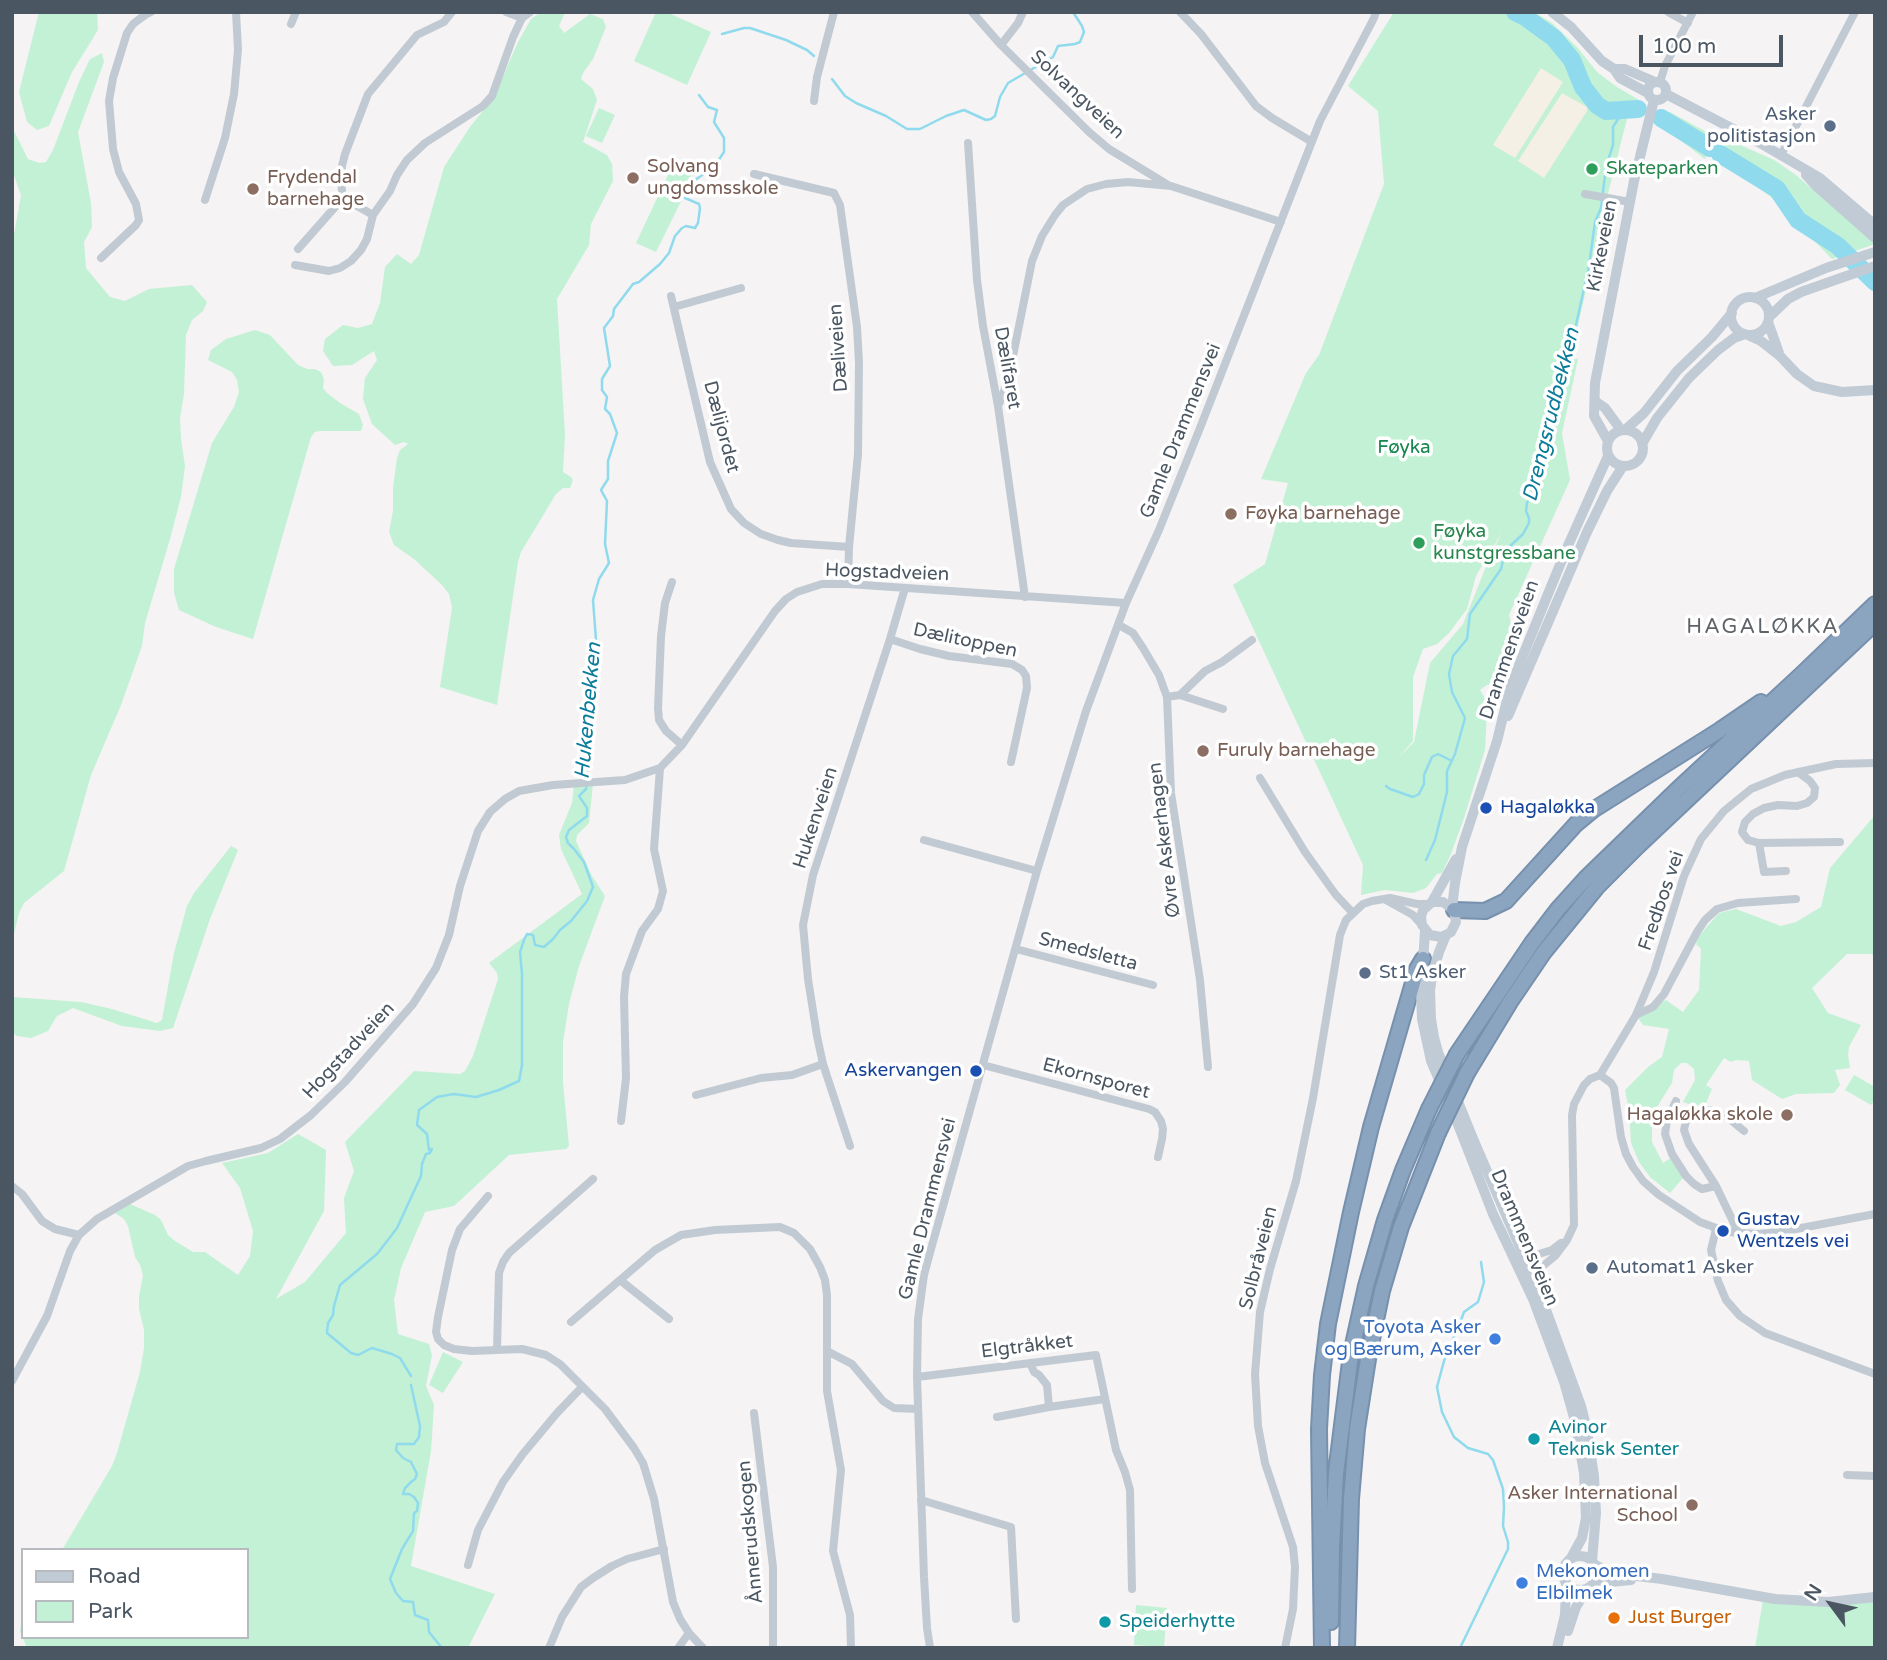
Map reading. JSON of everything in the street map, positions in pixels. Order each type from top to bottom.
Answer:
[{"type":"highway","points":[[1330,1648],[1336,1473],[1351,1354],[1366,1286],[1385,1220],[1429,1109],[1457,1054],[1532,943],[1586,878],[1875,604]]},
{"type":"highway","points":[[1347,1648],[1349,1550],[1357,1429],[1382,1291],[1401,1227],[1438,1133],[1467,1073],[1544,952],[1597,887],[1875,623]]},
{"type":"highway","points":[[1458,909],[1485,911],[1506,901],[1576,824],[1593,810],[1720,730],[1802,674]]},
{"type":"highway","points":[[1322,1648],[1319,1429],[1328,1324],[1371,1127],[1423,959]]},
{"type":"main road","points":[[1552,12],[1571,27],[1620,78],[1651,96],[1661,99],[1666,94],[1666,87],[1657,82],[1625,69],[1614,69]]},
{"type":"main road","points":[[1651,96],[1650,85],[1657,82]]},
{"type":"main road","points":[[1666,94],[1819,178],[1875,225]]},
{"type":"main road","name":"Kirkeveien","points":[[1608,441],[1594,416],[1595,383],[1651,96]]},
{"type":"main road","points":[[1800,167],[1816,186],[1875,238]]},
{"type":"main road","points":[[1875,252],[1826,268],[1755,298],[1742,300],[1712,337],[1677,371],[1644,413],[1623,430],[1614,433],[1608,441],[1608,456],[1623,466],[1632,465],[1639,460],[1642,444],[1657,418],[1689,378],[1718,349],[1734,338],[1762,331],[1768,319],[1788,299],[1824,283],[1875,266]]},
{"type":"main road","points":[[1755,298],[1763,303],[1768,312],[1780,356]]},
{"type":"main road","points":[[1732,313],[1732,323],[1736,328],[1761,341],[1814,386],[1833,391],[1875,390]]},
{"type":"main road","points":[[1854,392],[1875,384]]},
{"type":"main road","points":[[1595,401],[1605,408],[1623,430],[1636,434],[1642,444]]},
{"type":"main road","name":"Drammensveien","points":[[1458,909],[1455,883],[1462,847],[1497,741],[1509,692],[1561,561],[1608,456]]},
{"type":"main road","name":"Drammensveien","points":[[1497,741],[1587,532],[1623,466]]},
{"type":"main road","name":"Drammensveien","points":[[1431,903],[1462,847]]},
{"type":"main road","points":[[1443,902],[1458,909],[1456,922],[1451,932],[1446,935],[1435,937],[1423,928],[1423,909],[1431,903],[1443,902]]},
{"type":"main road","name":"Drammensveien","points":[[1423,928],[1422,1018],[1431,1061],[1493,1214],[1525,1265],[1533,1299],[1564,1382],[1580,1443],[1586,1518],[1582,1538],[1571,1558]]},
{"type":"main road","name":"Drammensveien","points":[[1446,935],[1438,952],[1430,991],[1431,1019],[1438,1052],[1574,1383],[1587,1430],[1596,1500],[1594,1563]]},
{"type":"main road","points":[[1557,1648],[1565,1615],[1566,1584],[1562,1573],[1566,1562],[1582,1556],[1612,1573],[1662,1578],[1775,1600],[1828,1602],[1875,1597]]},
{"type":"main road","points":[[1564,1648],[1572,1616],[1597,1576],[1594,1563]]},
{"type":"main road","points":[[1566,1584],[1576,1590],[1610,1582],[1662,1578]]},
{"type":"street","points":[[101,258],[139,219],[136,204],[119,172],[113,149],[109,101],[127,33],[133,24],[151,12]]},
{"type":"street","points":[[205,200],[225,138],[234,94],[238,50],[236,12]]},
{"type":"street","points":[[291,24],[296,12]]},
{"type":"street","points":[[298,249],[343,198],[342,166],[368,94],[417,36],[443,22],[452,12]]},
{"type":"street","points":[[295,265],[330,271],[351,261],[367,239],[373,215],[410,156],[483,106],[492,96],[513,37],[526,15],[506,12]]},
{"type":"street","points":[[814,101],[817,77],[834,12]]},
{"type":"street","name":"Solvangveien","points":[[972,12],[1089,132],[1109,149],[1171,186]]},
{"type":"street","points":[[1002,45],[1023,12]]},
{"type":"street","points":[[1180,12],[1201,34],[1256,106],[1312,142]]},
{"type":"street","name":"Gamle Drammensvei","points":[[930,1648],[917,1377],[918,1319],[924,1275],[1037,871],[1083,721],[1126,603],[1168,509],[1320,121],[1376,12]]},
{"type":"street","points":[[1668,12],[1688,23]]},
{"type":"street","points":[[1657,82],[1693,12]]},
{"type":"street","points":[[1781,155],[1855,12]]},
{"type":"street","name":"Dælifaret","points":[[968,143],[977,280],[1025,597]]},
{"type":"street","name":"Dæliveien","points":[[754,174],[834,193],[839,205],[857,327],[859,363],[858,454],[848,584]]},
{"type":"street","points":[[998,406],[1008,382],[1032,261],[1042,236],[1063,205],[1087,190],[1106,184],[1128,182],[1171,186],[1281,222]]},
{"type":"street","points":[[1590,195],[1630,202]]},
{"type":"street","points":[[343,198],[373,215]]},
{"type":"street","points":[[674,307],[741,288]]},
{"type":"street","name":"Dælijordet","points":[[671,296],[710,462],[731,509],[744,523],[761,534],[778,540],[849,547]]},
{"type":"street","points":[[672,582],[665,603],[658,708],[659,720],[666,731],[682,745]]},
{"type":"street","name":"Hogstadveien","points":[[12,1381],[47,1316],[70,1251],[79,1236],[97,1219],[188,1166],[261,1148],[280,1139],[311,1115],[345,1082],[413,1004],[436,968],[449,935],[460,886],[478,831],[490,812],[520,791],[552,785],[625,780],[660,768],[682,745],[786,599],[797,592],[822,584],[848,584],[1126,603]]},
{"type":"street","name":"Hukenveien","points":[[850,1146],[823,1064],[817,1036],[803,925],[813,876],[905,588]]},
{"type":"street","name":"Øvre Askerhagen","points":[[1119,625],[1133,632],[1159,674],[1167,697],[1171,793],[1200,979],[1208,1067]]},
{"type":"street","name":"Dælitoppen","points":[[890,639],[948,656],[1012,664],[1022,670],[1027,688],[1011,762]]},
{"type":"street","points":[[1180,695],[1205,671],[1252,640]]},
{"type":"street","points":[[1167,697],[1180,695],[1223,709]]},
{"type":"street","name":"Fredbos vei","points":[[1525,1265],[1544,1265],[1567,1240],[1574,1225],[1574,1104],[1584,1085],[1600,1074],[1636,1015],[1654,972],[1684,876],[1701,839],[1724,811],[1751,789],[1785,775],[1836,764],[1875,763]]},
{"type":"street","points":[[621,1121],[626,1078],[626,974],[642,930],[661,903],[663,891],[654,849],[660,768]]},
{"type":"street","points":[[1798,772],[1815,788],[1814,797],[1797,806],[1778,805],[1764,808],[1745,822],[1742,832],[1748,840],[1759,843],[1840,842]]},
{"type":"street","points":[[1260,778],[1306,852],[1336,895],[1352,912],[1363,904],[1390,898],[1418,904],[1431,903]]},
{"type":"street","points":[[924,840],[1037,871]]},
{"type":"street","points":[[1759,843],[1764,872]]},
{"type":"street","points":[[1754,874],[1786,871]]},
{"type":"street","points":[[1383,899],[1413,915],[1423,928]]},
{"type":"street","points":[[1636,1015],[1653,1007],[1664,994],[1697,932],[1717,909],[1738,903],[1796,899]]},
{"type":"street","name":"Solbråveien","points":[[1285,1648],[1293,1609],[1295,1567],[1293,1547],[1265,1463],[1257,1413],[1255,1374],[1260,1312],[1296,1181],[1313,1098],[1340,935],[1352,912]]},
{"type":"street","name":"Smedsletta","points":[[1016,949],[1153,985]]},
{"type":"street","points":[[696,1095],[761,1079],[792,1075],[823,1064]]},
{"type":"street","name":"Ekornsporet","points":[[983,1065],[1155,1112],[1163,1129],[1157,1157]]},
{"type":"street","points":[[1600,1074],[1614,1088],[1621,1136],[1633,1167],[1643,1181],[1689,1215],[1716,1229],[1739,1234],[1780,1232],[1875,1214]]},
{"type":"street","points":[[1676,1101],[1667,1120],[1665,1134],[1672,1154],[1694,1184],[1702,1189],[1716,1186]]},
{"type":"street","points":[[1739,1234],[1716,1186],[1689,1144],[1684,1130],[1686,1121],[1692,1114],[1709,1110],[1727,1117],[1744,1131]]},
{"type":"street","points":[[497,1349],[497,1298],[499,1273],[503,1262],[509,1253],[593,1180]]},
{"type":"street","points":[[12,1186],[22,1194],[42,1221],[55,1229],[79,1236]]},
{"type":"street","points":[[488,1196],[460,1229],[452,1250],[436,1332],[438,1339],[454,1349],[522,1349],[547,1355],[560,1364],[605,1409],[643,1463],[654,1499],[673,1602],[689,1633],[703,1648]]},
{"type":"street","points":[[571,1322],[655,1250],[681,1235],[715,1230],[779,1227],[794,1233],[810,1249],[825,1280],[827,1295],[827,1391],[841,1470],[833,1551],[850,1615],[851,1648]]},
{"type":"street","points":[[1716,1229],[1711,1250],[1718,1281],[1726,1300],[1740,1317],[1765,1332],[1875,1374]]},
{"type":"street","points":[[620,1280],[669,1319]]},
{"type":"street","points":[[827,1351],[852,1364],[883,1401],[894,1408],[918,1409]]},
{"type":"street","name":"Elgtråkket","points":[[917,1377],[1096,1355],[1116,1450],[1130,1490],[1132,1589]]},
{"type":"street","points":[[1030,1363],[1034,1372],[1047,1385],[1049,1407]]},
{"type":"street","points":[[468,1565],[478,1530],[503,1482],[522,1455],[582,1387]]},
{"type":"street","points":[[997,1417],[1105,1399]]},
{"type":"street","name":"Ånnerudskogen","points":[[754,1413],[773,1567],[773,1648]]},
{"type":"street","points":[[1847,1475],[1875,1476]]},
{"type":"street","points":[[921,1500],[1011,1527],[1016,1619]]},
{"type":"street","points":[[549,1648],[562,1617],[581,1587],[627,1559],[664,1549]]},
{"type":"street","points":[[678,1648],[689,1633]]},
{"type":"green space","points":[[39,12],[97,12],[98,30],[72,72],[49,126],[37,130],[27,122],[19,92]]},
{"type":"green space","points":[[541,12],[565,12],[559,26],[564,33],[590,14],[603,19],[606,27],[593,59],[581,79],[593,89],[597,100],[583,142],[607,155],[612,164],[613,181],[591,224],[589,245],[557,299],[565,435],[563,472],[573,480],[570,488],[563,488],[556,494],[521,552],[497,705],[440,687],[452,608],[449,594],[442,585],[394,545],[389,532],[397,458],[400,450],[408,444],[404,442],[395,445],[372,424],[363,399],[365,378],[377,360],[374,351],[352,365],[333,366],[323,351],[325,339],[343,325],[358,328],[372,324],[380,303],[385,267],[397,254],[411,264],[419,255],[444,167],[494,97],[518,42],[531,19]]},
{"type":"green space","points":[[656,12],[666,12],[711,32],[687,85],[634,61]]},
{"type":"green space","name":"Føyka","points":[[1394,12],[1534,12],[1552,23],[1577,47],[1597,72],[1639,100],[1614,108],[1602,102],[1627,119],[1571,357],[1561,355],[1559,359],[1562,356],[1578,359],[1562,433],[1570,480],[1509,615],[1512,628],[1520,632],[1522,638],[1499,683],[1487,685],[1480,690],[1486,700],[1487,710],[1485,750],[1451,854],[1442,873],[1437,874],[1426,888],[1413,893],[1385,890],[1361,895],[1363,865],[1233,585],[1265,564],[1288,483],[1261,479],[1306,373],[1319,355],[1384,184],[1378,111],[1348,86]],"holes":[[[1502,532],[1463,624],[1430,663],[1414,742],[1397,759],[1413,741],[1413,677],[1423,649],[1437,644],[1467,609],[1476,576]]]},
{"type":"green space","points":[[102,53],[104,62],[78,132],[91,203],[92,227],[84,242],[86,268],[110,297],[125,301],[149,289],[192,285],[207,302],[203,311],[192,320],[186,335],[184,394],[180,418],[185,466],[181,497],[145,623],[142,646],[121,705],[91,775],[64,871],[24,903],[12,942],[12,246],[21,195],[12,170],[12,127],[28,159],[39,163],[46,162],[90,59]]},
{"type":"green space","points":[[599,108],[615,115],[602,143],[586,136]]},
{"type":"green space","points":[[1670,112],[1710,134],[1713,145],[1705,159],[1660,125],[1665,113]]},
{"type":"green space","points":[[1738,144],[1774,160],[1796,175],[1875,244],[1832,259],[1771,197],[1714,161],[1723,145]]},
{"type":"green space","points":[[675,160],[697,169],[656,252],[636,243]]},
{"type":"green space","points":[[255,330],[270,335],[298,365],[321,372],[324,379],[323,388],[340,403],[359,414],[363,425],[361,431],[320,431],[311,437],[253,639],[216,627],[179,610],[174,593],[174,569],[212,443],[234,407],[239,392],[232,372],[208,360],[211,350],[226,339]]},
{"type":"green space","points":[[593,784],[589,823],[577,835],[576,841],[592,876],[605,896],[579,966],[563,1042],[563,1083],[569,1146],[566,1149],[509,1155],[454,1206],[425,1212],[401,1268],[394,1300],[398,1334],[429,1344],[432,1355],[426,1386],[434,1405],[431,1451],[411,1566],[495,1594],[468,1648],[27,1648],[23,1639],[248,1639],[248,1548],[63,1548],[112,1466],[140,1372],[144,1348],[144,1330],[139,1309],[143,1275],[135,1257],[128,1226],[124,1219],[115,1213],[130,1204],[155,1215],[175,1241],[193,1252],[205,1252],[238,1275],[250,1256],[253,1231],[240,1188],[222,1163],[268,1153],[298,1134],[326,1150],[324,1211],[276,1299],[305,1282],[346,1233],[344,1198],[354,1171],[345,1142],[414,1071],[460,1074],[465,1071],[473,1056],[498,979],[489,963],[582,894],[561,849],[559,835],[572,803],[574,785]]},
{"type":"green space","points":[[1875,815],[1875,956],[1847,954],[1812,988],[1828,1013],[1861,1025],[1849,1047],[1850,1068],[1835,1070],[1840,1085],[1834,1093],[1796,1094],[1782,1099],[1752,1080],[1749,1061],[1731,1062],[1724,1058],[1706,1085],[1712,1089],[1706,1103],[1695,1106],[1683,1102],[1695,1080],[1694,1069],[1687,1063],[1681,1063],[1674,1070],[1672,1083],[1660,1102],[1652,1126],[1652,1142],[1663,1163],[1671,1158],[1683,1178],[1670,1193],[1650,1177],[1639,1162],[1631,1143],[1625,1090],[1662,1057],[1669,1029],[1643,1025],[1636,1015],[1666,1000],[1683,1012],[1699,990],[1701,949],[1696,944],[1698,937],[1719,913],[1736,909],[1781,926],[1796,922],[1821,907],[1830,868]]},
{"type":"green space","points":[[231,846],[238,850],[210,919],[173,1028],[160,1031],[122,1026],[73,1008],[57,1016],[48,1031],[31,1038],[17,1036],[12,1032],[12,997],[81,1002],[157,1023],[162,1020],[174,953],[187,906]]},
{"type":"green space","points":[[1854,1075],[1875,1087],[1875,1100],[1871,1105],[1845,1090]]},
{"type":"green space","points":[[443,1352],[463,1362],[443,1393],[429,1385]]},
{"type":"green space","points":[[1875,1598],[1875,1648],[1755,1648],[1763,1600]]},
{"type":"green space","points":[[1136,1605],[1167,1608],[1164,1647],[1134,1645]]},
{"type":"sand","points":[[1541,68],[1563,82],[1515,158],[1493,145]]},
{"type":"sand","points":[[1562,93],[1587,107],[1587,111],[1544,178],[1518,161]]},
{"type":"waterway","name":"Hukenbekken","points":[[832,79],[845,96],[907,129],[920,129],[964,110],[986,120],[991,119],[995,116],[1000,97],[1008,83],[1053,57],[1058,46],[1080,42],[1084,32],[1073,12]]},
{"type":"waterway","points":[[1515,12],[1554,38],[1572,60],[1583,87],[1597,105],[1606,111],[1638,109]]},
{"type":"waterway","name":"Hukenbekken","points":[[722,34],[750,28],[786,40],[814,56]]},
{"type":"waterway","name":"Hukenbekken","points":[[411,1376],[400,1358],[392,1354],[372,1348],[358,1355],[351,1353],[327,1333],[328,1323],[333,1315],[340,1285],[377,1254],[397,1228],[421,1176],[426,1154],[432,1149],[429,1150],[427,1134],[417,1125],[419,1110],[437,1097],[454,1094],[476,1097],[519,1081],[522,1065],[520,952],[524,940],[527,934],[533,935],[535,945],[544,947],[571,921],[587,901],[593,887],[584,862],[566,837],[569,830],[587,816],[587,808],[579,796],[586,789],[588,777],[587,680],[596,640],[593,600],[599,579],[609,563],[605,544],[607,501],[601,490],[608,479],[608,461],[617,433],[610,414],[605,409],[607,397],[602,390],[602,379],[610,366],[604,328],[613,316],[614,309],[633,284],[660,264],[669,253],[675,236],[682,228],[695,228],[698,223],[699,204],[685,198],[684,194],[695,180],[714,167],[724,152],[724,138],[714,122],[717,110],[708,107],[699,95]]},
{"type":"waterway","name":"Drengsrudbekken","points":[[1426,860],[1435,840],[1447,792],[1447,771],[1455,754],[1465,718],[1452,692],[1449,674],[1453,656],[1467,639],[1470,614],[1501,569],[1509,547],[1523,534],[1529,523],[1527,503],[1537,481],[1551,401],[1566,370],[1589,266],[1595,222],[1601,208],[1606,167],[1613,145],[1613,127],[1619,110]]},
{"type":"waterway","points":[[1661,118],[1710,148]]},
{"type":"waterway","points":[[1720,154],[1777,189],[1798,220],[1838,246],[1875,282]]},
{"type":"waterway","points":[[1386,786],[1413,797],[1419,794],[1424,784],[1424,775],[1432,757],[1438,754],[1452,761]]},
{"type":"waterway","name":"Drengsrudbekken","points":[[1460,1648],[1508,1549],[1503,1526],[1503,1489],[1493,1460],[1488,1454],[1468,1448],[1454,1437],[1442,1412],[1437,1387],[1444,1361],[1464,1312],[1478,1302],[1484,1282],[1481,1262]]},
{"type":"waterway","name":"Hukenbekken","points":[[411,1385],[420,1426],[419,1437],[414,1444],[397,1444],[396,1450],[411,1462],[417,1474],[403,1494],[409,1494],[418,1503],[414,1513],[413,1531],[402,1549],[390,1579],[403,1601],[413,1602],[415,1615],[428,1620],[429,1632],[442,1648]]},
{"type":"place","name":"Asker politistasjon","points":[[1830,126]]},
{"type":"place","name":"Skateparken","points":[[1592,169]]},
{"type":"place","name":"Solvang ungdomsskole","points":[[633,178]]},
{"type":"place","name":"Frydendal barnehage","points":[[253,189]]},
{"type":"place","name":"Føyka barnehage","points":[[1231,514]]},
{"type":"place","name":"Føyka kunstgressbane","points":[[1419,543]]},
{"type":"place","name":"Furuly barnehage","points":[[1203,751]]},
{"type":"place","name":"Hagaløkka","points":[[1486,808]]},
{"type":"place","name":"St1 Asker","points":[[1365,973]]},
{"type":"place","name":"Askervangen","points":[[976,1071]]},
{"type":"place","name":"Hagaløkka skole","points":[[1787,1115]]},
{"type":"place","name":"Gustav Wentzels vei","points":[[1723,1231]]},
{"type":"place","name":"Automat1 Asker","points":[[1592,1268]]},
{"type":"place","name":"Toyota Asker og Bærum, Asker","points":[[1495,1339]]},
{"type":"place","name":"Avinor Teknisk Senter","points":[[1534,1439]]},
{"type":"place","name":"Asker International School","points":[[1692,1505]]},
{"type":"place","name":"Mekonomen Elbilmek","points":[[1522,1583]]},
{"type":"place","name":"Just Burger","points":[[1614,1618]]},
{"type":"place","name":"Speiderhytte","points":[[1105,1622]]},
{"type":"district","name":"HAGALØKKA","points":[[1763,627]]}]
